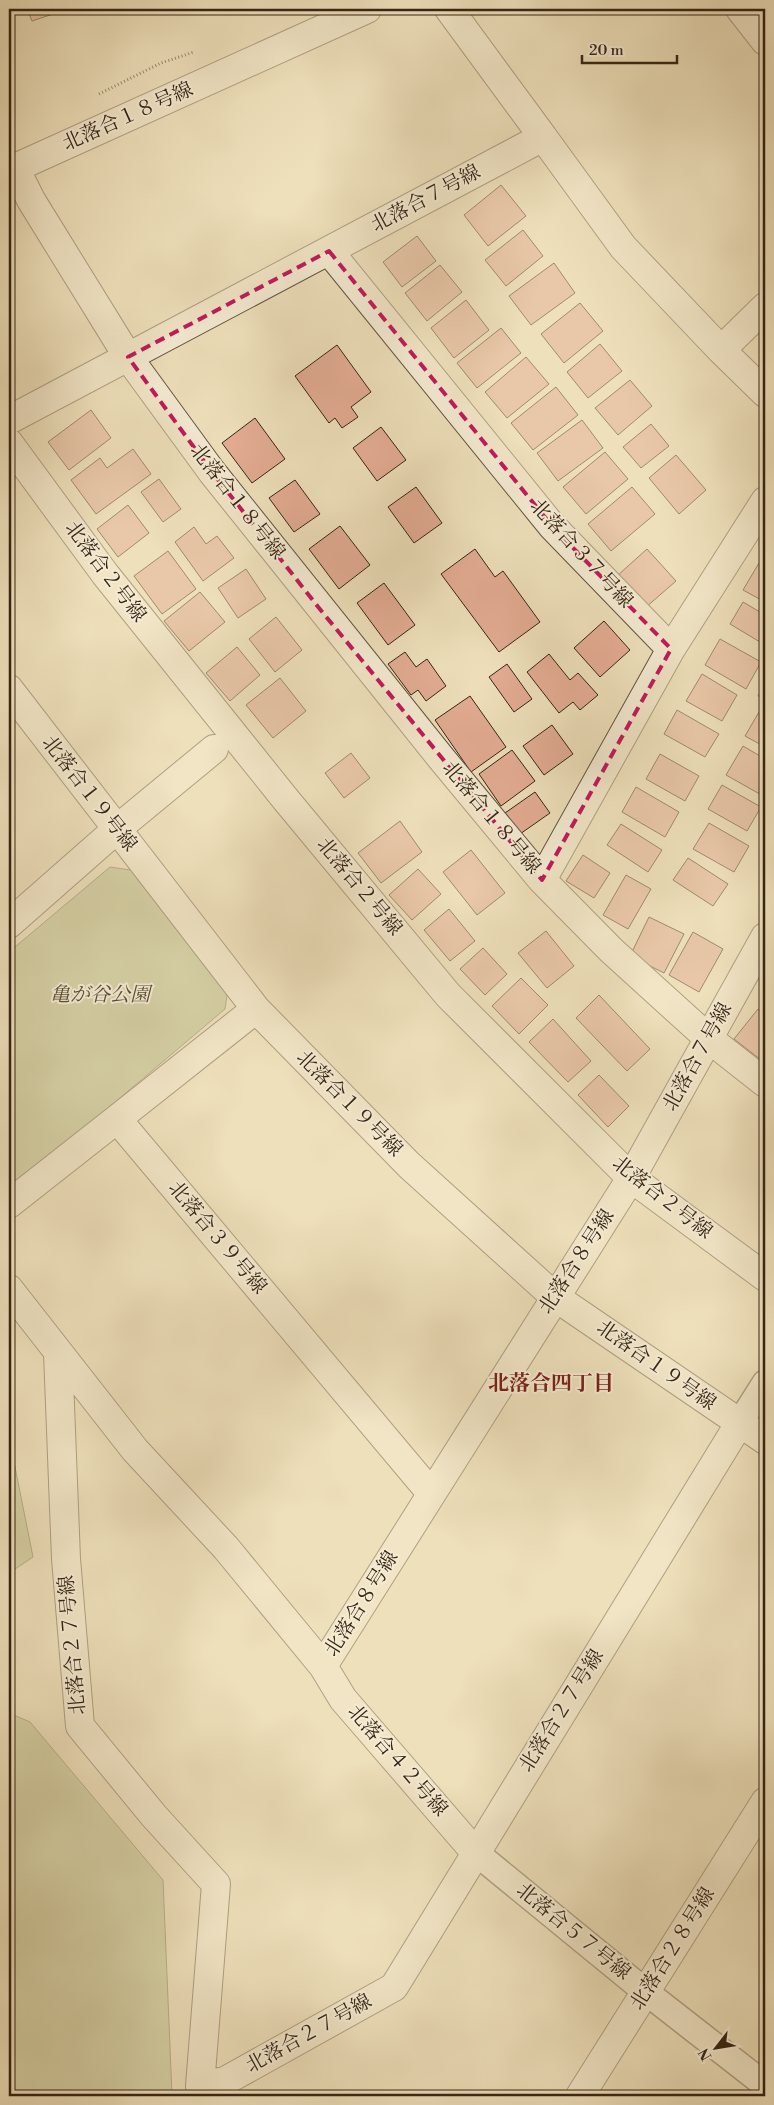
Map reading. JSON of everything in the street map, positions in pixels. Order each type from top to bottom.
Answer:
[{"type":"street","name":"北落合１８号線","points":[[367,9],[15,168],[31,200],[128,357],[212,472],[307,593],[542,880],[611,950],[708,1038],[765,1083]]},
{"type":"street","points":[[449,9],[623,247],[721,350],[765,393]]},
{"type":"street","points":[[740,9],[765,41]]},
{"type":"street","name":"北落合７号線","points":[[9,420],[543,137]]},
{"type":"street","name":"北落合３７号線","points":[[329,251],[552,526],[671,650]]},
{"type":"street","points":[[721,350],[765,307]]},
{"type":"street","name":"北落合２号線","points":[[9,443],[105,574],[281,793],[448,995],[631,1178],[765,1277]]},
{"type":"street","points":[[542,880],[671,650],[765,501]]},
{"type":"street","name":"北落合１９号線","points":[[9,689],[256,1009],[410,1165],[555,1296],[739,1424],[765,1440]]},
{"type":"street","points":[[9,924],[117,829],[214,749]]},
{"type":"street","name":"北落合７号線","points":[[631,1178],[765,937]]},
{"type":"street","points":[[9,1204],[256,1009]]},
{"type":"street","name":"北落合３９号線","points":[[116,1119],[431,1493]]},
{"type":"street","name":"北落合８号線","points":[[9,1289],[135,1450],[226,1548],[323,1666],[631,1178]]},
{"type":"street","name":"北落合２７号線","points":[[58,1353],[66,1559],[80,1726],[154,1816],[216,1884],[201,2091],[394,1987],[739,1424]]},
{"type":"street","points":[[739,1424],[765,1383]]},
{"type":"street","name":"北落合４２号線","points":[[323,1666],[344,1699],[475,1852]]},
{"type":"street","name":"北落合２８号線","points":[[580,2096],[765,1802]]},
{"type":"street","name":"北落合５７号線","points":[[475,1852],[646,1992],[765,2085]]},
{"type":"highlighted area","points":[[329,251],[552,526],[671,649],[542,880],[319,608],[212,472],[128,357]]},
{"type":"green space","name":"亀が谷公園","points":[[110,867],[137,871],[228,989],[225,1009],[9,1192],[9,952]]},
{"type":"green space","points":[[9,1437],[33,1557],[9,1573]]},
{"type":"green space","points":[[9,1713],[30,1722],[163,1880],[172,2095],[9,2096]]},
{"type":"building","points":[[27,9],[68,9],[32,21]]},
{"type":"building","points":[[501,185],[526,216],[488,246],[464,215]]},
{"type":"building","points":[[523,230],[543,256],[506,286],[485,260]]},
{"type":"building","points":[[417,236],[436,261],[402,287],[383,262]]},
{"type":"building","points":[[554,263],[575,293],[531,325],[509,296]]},
{"type":"building","points":[[440,265],[462,292],[427,321],[405,293]]},
{"type":"building","points":[[466,300],[489,330],[454,358],[431,328]]},
{"type":"building","points":[[580,303],[603,331],[564,363],[541,334]]},
{"type":"building","points":[[501,328],[521,353],[477,388],[457,363]]},
{"type":"building","points":[[600,344],[622,371],[588,398],[567,372]]},
{"type":"building","points":[[337,345],[371,392],[351,407],[358,417],[342,428],[335,418],[329,423],[295,376]]},
{"type":"building","points":[[526,357],[549,384],[507,418],[485,392]]},
{"type":"building","points":[[630,380],[652,406],[618,435],[595,408]]},
{"type":"building","points":[[556,387],[578,415],[533,450],[511,423]]},
{"type":"building","points":[[91,410],[111,438],[69,470],[48,442]]},
{"type":"building","points":[[255,418],[285,459],[252,483],[222,443]]},
{"type":"building","points":[[582,420],[603,448],[558,481],[537,453]]},
{"type":"building","points":[[651,424],[669,446],[641,468],[623,447]]},
{"type":"building","points":[[381,427],[406,460],[377,481],[353,448]]},
{"type":"building","points":[[133,449],[151,474],[96,514],[71,480],[100,458],[107,468]]},
{"type":"building","points":[[605,452],[628,479],[586,514],[563,487]]},
{"type":"building","points":[[676,455],[706,490],[679,514],[649,478]]},
{"type":"building","points":[[159,479],[181,509],[163,522],[141,492]]},
{"type":"building","points":[[295,480],[320,514],[294,532],[269,498]]},
{"type":"building","points":[[416,487],[442,523],[414,543],[388,507]]},
{"type":"building","points":[[632,487],[655,514],[611,551],[588,524]]},
{"type":"building","points":[[128,505],[149,533],[118,557],[97,529]]},
{"type":"building","points":[[340,526],[370,565],[339,589],[309,549]]},
{"type":"building","points":[[194,527],[206,544],[217,536],[234,558],[203,581],[175,542]]},
{"type":"building","points":[[475,549],[495,577],[503,571],[540,622],[499,652],[441,574]]},
{"type":"building","points":[[647,549],[676,581],[645,608],[617,576]]},
{"type":"building","points":[[168,551],[196,589],[162,614],[134,576]]},
{"type":"building","points":[[759,563],[765,566],[765,602],[743,590]]},
{"type":"building","points":[[246,569],[266,599],[238,618],[218,588]]},
{"type":"building","points":[[384,583],[415,625],[388,645],[357,603]]},
{"type":"building","points":[[200,592],[225,622],[189,651],[164,621]]},
{"type":"building","points":[[743,602],[765,615],[765,645],[730,624]]},
{"type":"building","points":[[276,617],[302,650],[275,672],[249,639]]},
{"type":"building","points":[[604,621],[630,650],[600,677],[574,648]]},
{"type":"building","points":[[720,639],[761,662],[746,689],[705,665]]},
{"type":"building","points":[[237,647],[260,675],[230,701],[206,673]]},
{"type":"building","points":[[405,652],[416,667],[427,659],[446,686],[426,701],[418,690],[411,695],[388,664]]},
{"type":"building","points":[[549,654],[570,680],[578,673],[598,695],[580,710],[573,702],[559,713],[527,672]]},
{"type":"building","points":[[507,664],[532,699],[514,712],[489,677]]},
{"type":"building","points":[[702,674],[737,695],[722,721],[686,701]]},
{"type":"building","points":[[280,678],[306,711],[273,738],[246,705]]},
{"type":"building","points":[[765,684],[765,700],[758,696]]},
{"type":"building","points":[[470,696],[506,747],[471,772],[435,720]]},
{"type":"building","points":[[677,710],[719,734],[705,757],[664,734]]},
{"type":"building","points":[[759,712],[765,715],[765,747],[745,736]]},
{"type":"building","points":[[552,725],[573,754],[544,775],[523,746]]},
{"type":"building","points":[[743,746],[765,759],[765,797],[726,775]]},
{"type":"building","points":[[512,750],[535,781],[501,806],[479,774]]},
{"type":"building","points":[[351,753],[370,778],[344,798],[325,773]]},
{"type":"building","points":[[660,754],[699,776],[685,801],[646,779]]},
{"type":"building","points":[[722,785],[761,807],[747,831],[708,809]]},
{"type":"building","points":[[636,787],[679,812],[665,837],[622,812]]},
{"type":"building","points":[[535,792],[550,813],[520,834],[505,813]]},
{"type":"building","points":[[400,821],[422,852],[381,883],[358,853]]},
{"type":"building","points":[[709,823],[749,846],[734,872],[693,849]]},
{"type":"building","points":[[621,824],[662,850],[648,872],[607,845]]},
{"type":"building","points":[[471,850],[505,893],[477,915],[443,872]]},
{"type":"building","points":[[583,855],[610,873],[594,898],[566,881]]},
{"type":"building","points":[[688,858],[728,884],[713,906],[673,880]]},
{"type":"building","points":[[418,869],[441,894],[412,920],[389,895]]},
{"type":"building","points":[[626,875],[651,889],[628,929],[603,915]]},
{"type":"building","points":[[449,909],[475,941],[450,961],[424,930]]},
{"type":"building","points":[[649,917],[684,934],[664,973],[630,956]]},
{"type":"building","points":[[546,931],[574,966],[547,988],[518,953]]},
{"type":"building","points":[[693,932],[723,949],[699,992],[669,975]]},
{"type":"building","points":[[483,948],[507,974],[485,995],[460,969]]},
{"type":"building","points":[[521,978],[548,1005],[519,1034],[492,1006]]},
{"type":"building","points":[[599,995],[650,1049],[627,1071],[576,1018]]},
{"type":"building","points":[[758,1009],[765,1015],[765,1063],[734,1039]]},
{"type":"building","points":[[553,1019],[591,1061],[568,1082],[529,1042]]},
{"type":"building","points":[[599,1075],[629,1106],[608,1127],[578,1095]]},
{"type":"district","name":"北落合四丁目","points":[[551,1384]]}]
